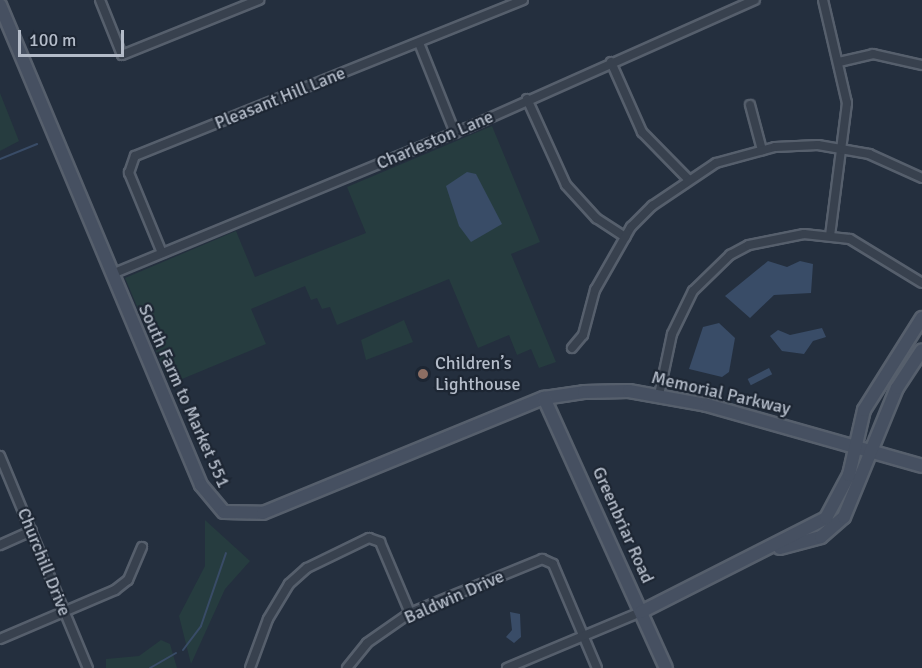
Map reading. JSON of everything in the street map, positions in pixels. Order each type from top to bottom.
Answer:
[{"type":"main road","name":"South Farm to Market 551","points":[[0,5],[201,485],[210,501],[233,516],[288,504],[544,398]]},
{"type":"main road","points":[[641,612],[764,550],[812,529],[834,507],[853,445],[875,388],[922,318]]},
{"type":"main road","points":[[764,550],[809,543],[833,528],[851,505],[897,388],[922,350]]},
{"type":"main road","name":"Memorial Parkway","points":[[544,398],[584,392],[659,395],[872,451]]},
{"type":"main road","name":"Greenbriar Road","points":[[544,398],[666,668]]},
{"type":"main road","points":[[872,451],[922,466]]},
{"type":"street","points":[[99,0],[122,55],[259,0]]},
{"type":"street","name":"Pleasant Hill Lane","points":[[162,253],[129,173],[135,156],[523,0]]},
{"type":"street","name":"Charleston Lane","points":[[112,274],[455,133],[527,99],[755,0]]},
{"type":"street","points":[[823,0],[847,103],[843,149],[830,236]]},
{"type":"street","points":[[419,43],[455,133]]},
{"type":"street","points":[[839,62],[873,54],[922,65]]},
{"type":"street","points":[[611,62],[650,145],[688,179]]},
{"type":"street","points":[[527,99],[566,185],[596,218],[625,237]]},
{"type":"street","points":[[750,105],[762,150]]},
{"type":"street","points":[[572,348],[583,335],[594,290],[625,237],[652,206],[688,179],[762,150],[792,145],[843,149],[869,154],[922,177]]},
{"type":"street","points":[[659,395],[682,309],[714,268],[749,245],[804,234],[830,236],[879,253],[922,283]]},
{"type":"street","name":"Churchill Drive","points":[[0,456],[88,668]]},
{"type":"street","points":[[0,545],[32,531]]},
{"type":"street","points":[[250,668],[268,619],[289,584],[307,568],[369,538],[380,542],[410,613]]},
{"type":"street","points":[[0,639],[122,586],[142,547]]},
{"type":"street","name":"Baldwin Drive","points":[[347,668],[367,643],[410,613],[542,560],[553,564],[583,635]]},
{"type":"street","points":[[507,668],[641,612]]},
{"type":"street","points":[[583,635],[597,668]]},
{"type":"green space","points":[[0,93],[19,141],[0,151]]},
{"type":"green space","points":[[492,126],[540,242],[511,254],[556,362],[539,368],[531,349],[517,355],[509,335],[478,348],[449,279],[337,325],[330,307],[322,309],[317,298],[311,300],[305,286],[251,309],[266,344],[170,384],[125,278],[236,231],[255,277],[366,233],[347,187]]},
{"type":"green space","points":[[404,320],[413,342],[366,360],[361,340]]},
{"type":"green space","points":[[205,520],[250,561],[225,589],[191,664],[179,616],[205,566]]},
{"type":"green space","points":[[161,640],[170,644],[177,668],[106,668],[106,659],[139,656]]},
{"type":"water","points":[[467,172],[476,174],[502,224],[471,242],[459,226],[446,186]]},
{"type":"water","points":[[768,261],[787,267],[800,261],[813,264],[811,293],[774,295],[750,318],[725,296]]},
{"type":"water","points":[[719,323],[735,338],[729,372],[722,377],[689,369],[703,327]]},
{"type":"water","points":[[822,328],[826,337],[813,341],[804,354],[782,351],[770,336],[778,330],[790,335]]},
{"type":"water","points":[[769,368],[772,374],[751,385],[748,379]]},
{"type":"water","points":[[510,612],[520,614],[521,637],[514,643],[506,637],[512,630]]},
{"type":"waterway","points":[[0,159],[37,144]]},
{"type":"waterway","points":[[183,650],[201,626],[226,553]]},
{"type":"waterway","points":[[150,668],[176,653]]},
{"type":"place","name":"Children’s Lighthouse","points":[[423,374]]}]
